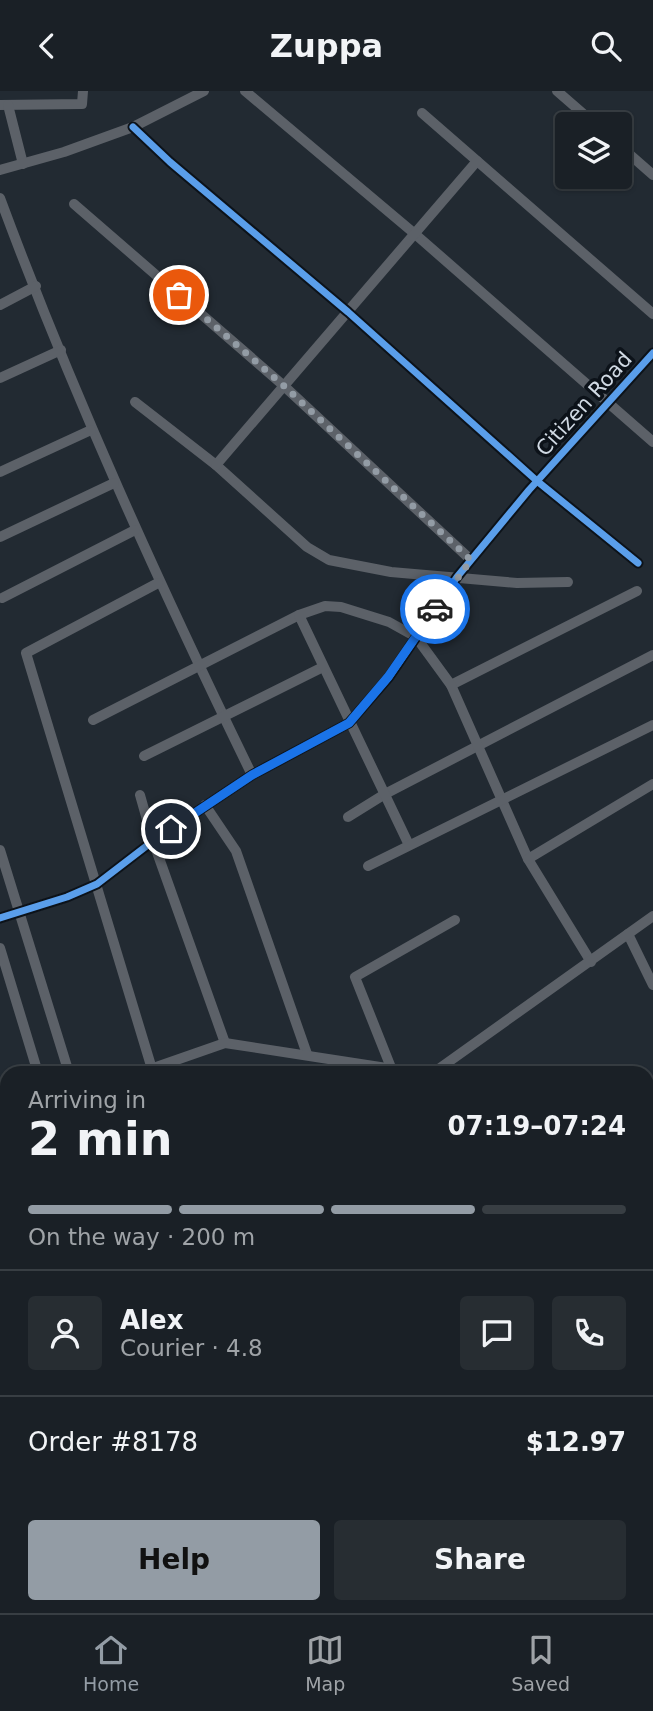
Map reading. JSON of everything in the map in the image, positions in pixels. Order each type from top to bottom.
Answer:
[{"type":"street","points":[[23,164],[4,105],[82,104],[83,91]]},
{"type":"street","points":[[0,170],[133,127],[204,91]]},
{"type":"street","points":[[245,91],[415,234],[653,442]]},
{"type":"street","points":[[556,91],[581,112]]},
{"type":"street","points":[[422,113],[653,314]]},
{"type":"street","points":[[133,127],[170,162],[348,312],[537,481],[638,563]]},
{"type":"street","points":[[632,157],[653,175]]},
{"type":"street","points":[[216,465],[477,161]]},
{"type":"street","points":[[0,198],[114,483],[158,583],[252,775]]},
{"type":"street","points":[[74,204],[284,386],[471,560]]},
{"type":"street","points":[[0,234],[11,228]]},
{"type":"street","points":[[0,305],[36,286]]},
{"type":"street","points":[[0,378],[61,350]]},
{"type":"street","name":"Citizen Road","points":[[0,918],[67,897],[97,884],[205,805],[252,775],[349,723],[388,677],[457,577],[537,481],[653,353]]},
{"type":"street","points":[[135,402],[216,465],[307,547],[329,560],[391,572],[517,583],[568,582]]},
{"type":"street","points":[[0,472],[91,430]]},
{"type":"street","points":[[0,537],[114,483]]},
{"type":"street","points":[[2,598],[135,530]]},
{"type":"street","points":[[151,1066],[26,653],[158,583]]},
{"type":"street","points":[[451,685],[638,591]]},
{"type":"street","points":[[93,720],[299,615],[325,606],[341,607],[389,622],[416,636],[451,685],[528,859],[591,962]]},
{"type":"street","points":[[299,615],[409,845]]},
{"type":"street","points":[[348,817],[385,794],[653,655]]},
{"type":"street","points":[[144,756],[323,667]]},
{"type":"street","points":[[368,866],[653,725]]},
{"type":"street","points":[[528,859],[653,784]]},
{"type":"street","points":[[141,795],[153,841],[225,1043]]},
{"type":"street","points":[[205,805],[236,851],[307,1054]]},
{"type":"street","points":[[0,850],[67,1066]]},
{"type":"street","points":[[443,1066],[653,916]]},
{"type":"street","points":[[390,1066],[355,977],[455,920]]},
{"type":"street","points":[[628,934],[653,984]]},
{"type":"street","points":[[0,948],[36,1066]]},
{"type":"street","points":[[160,1066],[225,1043],[371,1066]]},
{"type":"cycle path","points":[[133,127],[170,162],[348,312],[537,481],[638,563]]},
{"type":"cycle path","points":[[0,918],[67,897],[97,884],[153,841],[252,775],[349,723],[389,677],[457,577],[529,490],[653,353]]},
{"type":"way so far","points":[[179,295],[284,386],[471,560],[435,609]]},
{"type":"route","points":[[171,829],[252,775],[349,723],[388,677],[435,609]]}]
